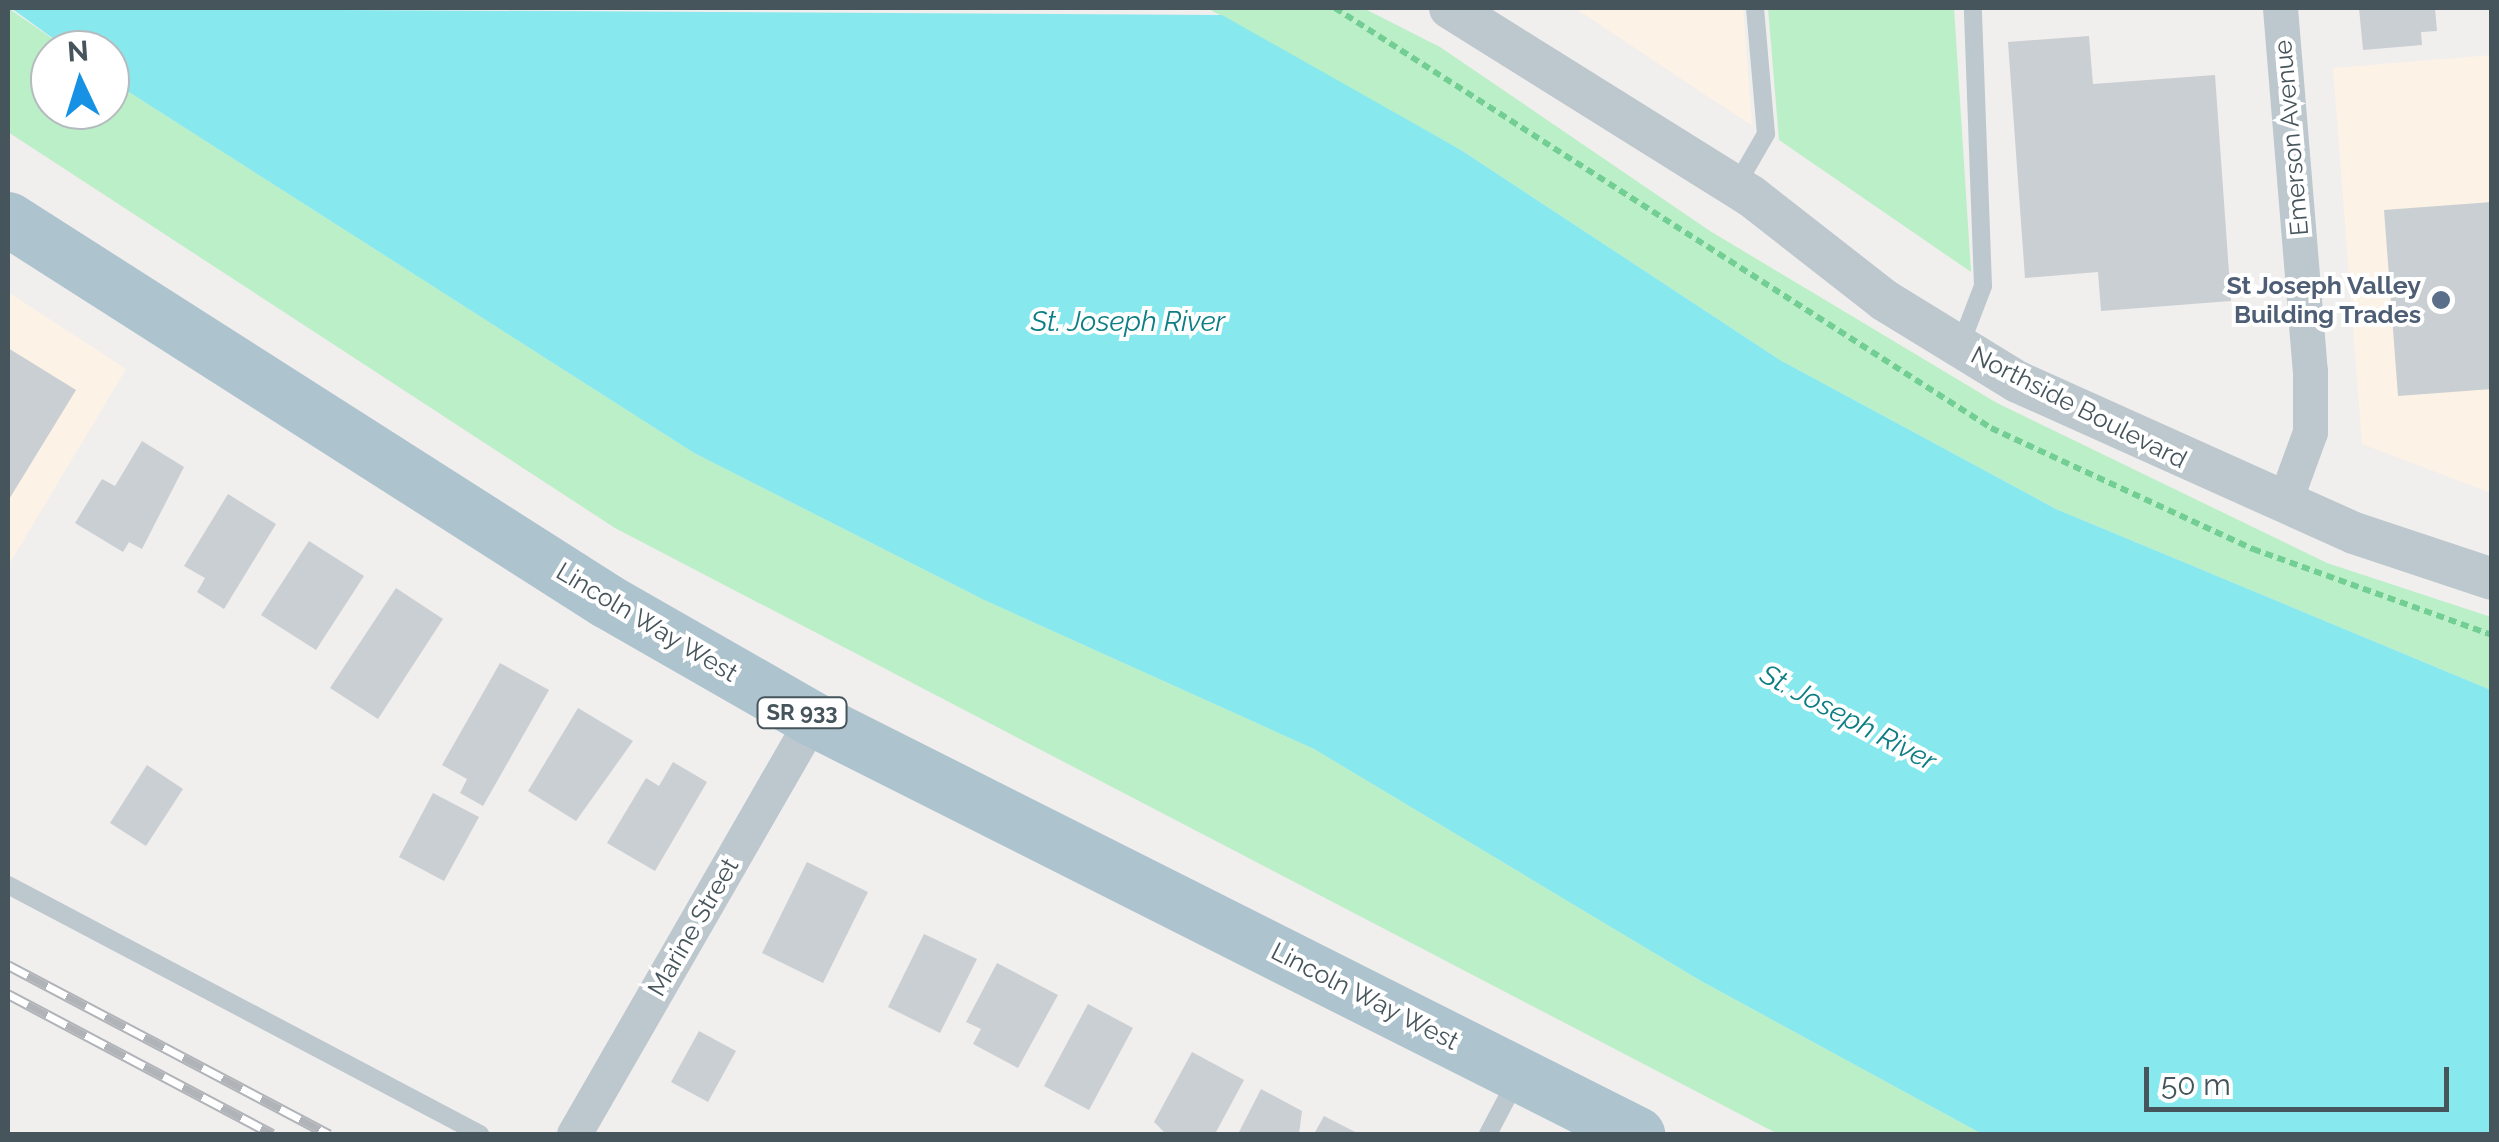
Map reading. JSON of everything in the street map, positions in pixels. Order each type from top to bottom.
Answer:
[{"type":"main road","name":"Lincoln Way West","points":[[8,220],[607,601],[813,719],[1637,1134]]},
{"type":"street","name":"Northside Boulevard","points":[[1450,8],[1736,187],[1960,346],[2284,503],[2492,578]]},
{"type":"street","name":"Emerson Avenue","points":[[2280,8],[2310,371],[2310,432],[2284,503]]},
{"type":"street","name":"Marine Street","points":[[574,1134],[813,719]]},
{"type":"lane","points":[[1736,187],[1766,134],[1755,8]]},
{"type":"lane","points":[[1960,346],[1983,286],[1973,8]]},
{"type":"lane","points":[[8,886],[480,1134]]},
{"type":"lane","points":[[1488,1134],[1520,1074]]},
{"type":"shaded area","points":[[1575,8],[1743,8],[1752,125],[1710,98]]},
{"type":"shaded area","points":[[2491,55],[2491,493],[2362,444],[2333,68]]},
{"type":"shaded area","points":[[8,292],[126,369],[8,566]]},
{"type":"green space","points":[[8,8],[40,30],[30,30],[30,130],[130,130],[130,93],[694,453],[984,600],[1314,749],[1701,981],[1982,1134],[1778,1134],[615,528],[8,132]]},
{"type":"green space","points":[[1207,8],[1363,8],[1440,47],[1710,231],[1997,403],[2327,563],[2491,617],[2491,690],[2056,509],[1780,360],[1461,150]]},
{"type":"green space","points":[[1768,8],[1954,8],[1971,272],[1779,140]]},
{"type":"water","name":"St. Joseph River","points":[[11,8],[1222,15],[1461,150],[1780,360],[2056,509],[2491,690],[2491,1134],[1982,1134],[1701,981],[1314,749],[984,600],[694,453],[130,93],[130,30],[41,30]]},
{"type":"building","points":[[2359,8],[2435,8],[2437,31],[2421,32],[2422,45],[2363,50]]},
{"type":"building","points":[[2089,36],[2093,84],[2215,75],[2231,301],[2101,311],[2098,272],[2025,278],[2008,42]]},
{"type":"building","name":"St Joseph Valley Building Trades","points":[[2492,202],[2492,389],[2398,396],[2384,210]]},
{"type":"building","points":[[8,348],[76,390],[8,501]]},
{"type":"building","points":[[142,441],[184,467],[142,549],[129,542],[123,552],[75,523],[102,479],[115,486]]},
{"type":"building","points":[[228,494],[276,524],[224,609],[197,592],[205,578],[184,566]]},
{"type":"building","points":[[309,541],[364,576],[316,650],[261,615]]},
{"type":"building","points":[[396,588],[443,619],[378,719],[330,688]]},
{"type":"building","points":[[500,663],[549,690],[483,806],[460,793],[467,779],[442,765]]},
{"type":"building","points":[[578,708],[633,741],[576,821],[528,791]]},
{"type":"building","points":[[673,762],[707,782],[655,871],[607,843],[646,778],[659,786]]},
{"type":"building","points":[[147,765],[183,789],[146,846],[110,823]]},
{"type":"building","points":[[433,793],[479,817],[444,881],[399,857]]},
{"type":"building","points":[[807,862],[868,892],[823,983],[762,953]]},
{"type":"building","points":[[924,934],[977,959],[940,1033],[888,1007]]},
{"type":"building","points":[[997,963],[1058,995],[1018,1068],[973,1044],[981,1029],[966,1022]]},
{"type":"building","points":[[1088,1004],[1133,1028],[1089,1110],[1044,1086]]},
{"type":"building","points":[[699,1031],[736,1051],[708,1102],[671,1082]]},
{"type":"building","points":[[1192,1052],[1244,1080],[1215,1134],[1166,1134],[1154,1122]]},
{"type":"building","points":[[1261,1089],[1302,1111],[1299,1134],[1238,1134]]},
{"type":"building","points":[[1324,1116],[1359,1134],[1314,1134]]},
{"type":"railway","points":[[8,965],[329,1134]]},
{"type":"railway","points":[[8,994],[272,1134]]},
{"type":"place","name":"St Joseph Valley Building Trades","points":[[2441,300]]}]
